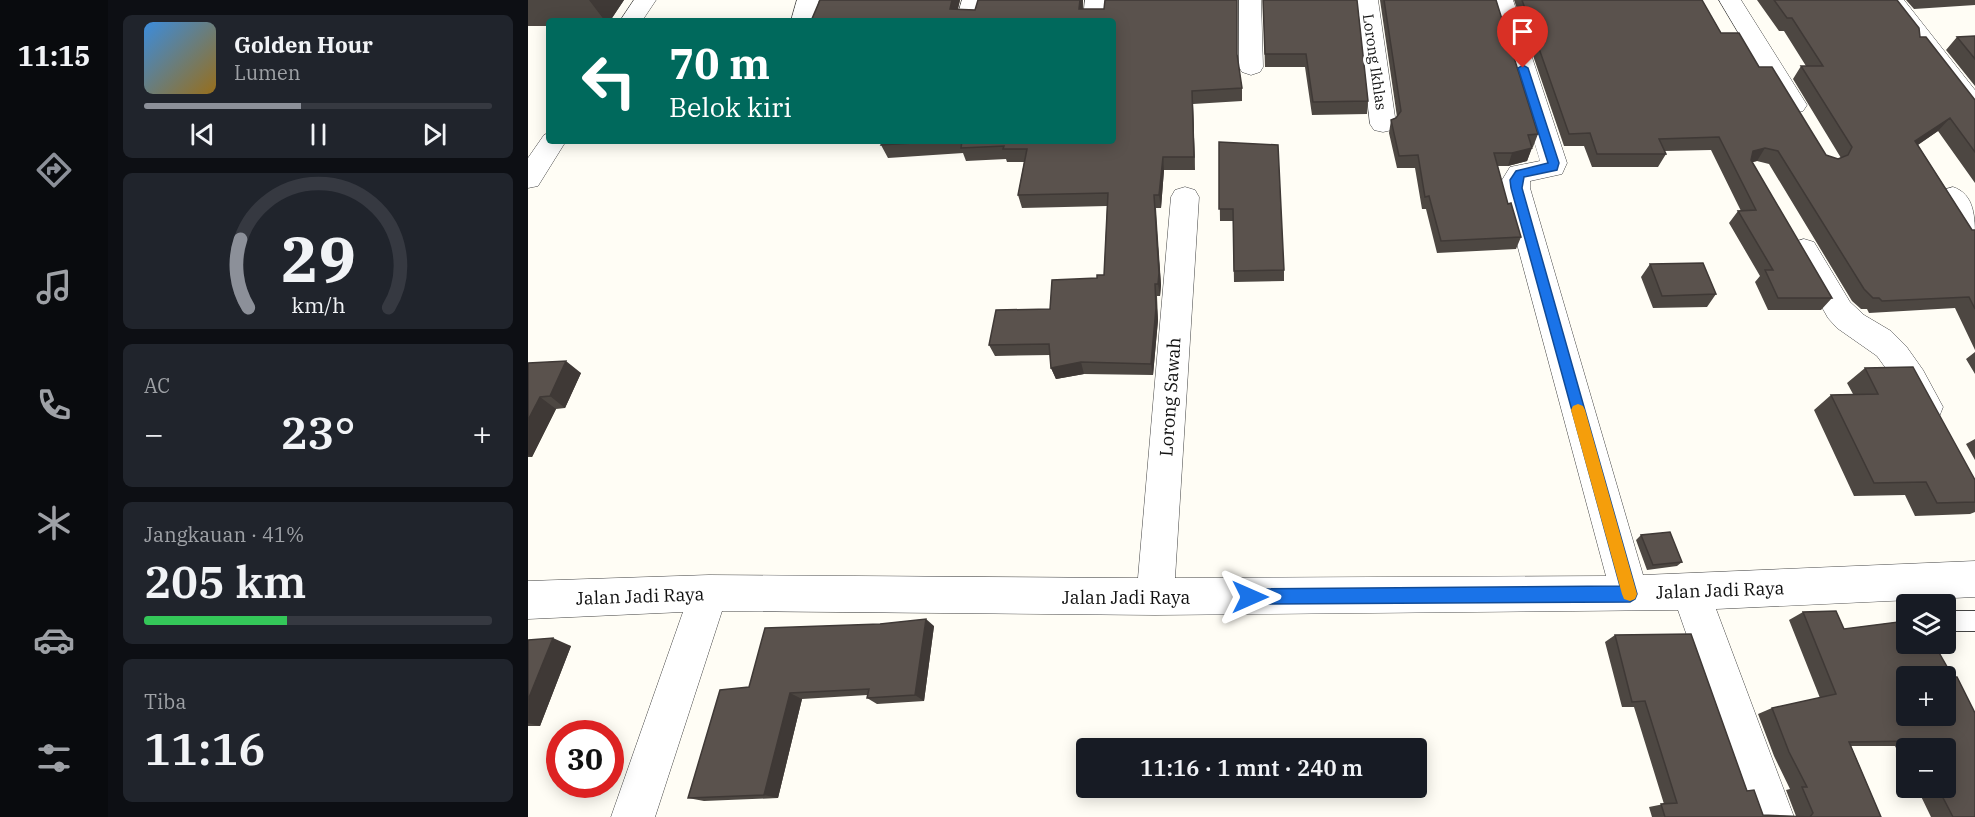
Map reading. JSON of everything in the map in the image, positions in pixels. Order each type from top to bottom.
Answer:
[{"type":"street","points":[[633,18],[645,0]]},
{"type":"street","points":[[802,18],[808,0]]},
{"type":"street","points":[[968,18],[973,0]]},
{"type":"street","points":[[1094,18],[1096,0]]},
{"type":"street","points":[[1250,0],[1251,67]]},
{"type":"street","name":"Lorong Ikhlas","points":[[1367,0],[1383,124]]},
{"type":"street","points":[[1502,0],[1554,163],[1553,167],[1520,174],[1516,180],[1516,188],[1630,594]]},
{"type":"street","points":[[1730,0],[1803,121]]},
{"type":"street","points":[[1893,0],[1975,107]]},
{"type":"street","points":[[528,179],[551,144]]},
{"type":"street","name":"Lorong Sawah","points":[[1155,597],[1185,197]]},
{"type":"street","points":[[1953,197],[1975,229]]},
{"type":"street","points":[[1792,231],[1839,310],[1850,322],[1877,338],[1903,364],[1942,436]]},
{"type":"street","name":"Jalan Jadi Raya","points":[[528,600],[709,593],[1155,597],[1690,592],[1916,593],[1975,579]]},
{"type":"street","points":[[1690,592],[1772,817]]},
{"type":"street","points":[[633,817],[709,593]]},
{"type":"lane","points":[[1956,621],[1975,621]]},
{"type":"building","points":[[820,0],[952,0],[950,9],[975,10],[978,0],[1080,0],[1079,9],[1104,9],[1105,0],[1237,0],[1237,54],[1242,88],[1192,91],[1194,157],[1163,157],[1159,195],[1154,195],[1159,273],[1158,284],[1155,284],[1156,308],[1151,364],[1081,362],[1051,368],[1049,344],[989,345],[996,310],[1050,309],[1052,280],[1097,278],[1097,275],[1104,275],[1108,193],[1018,195],[1027,149],[1003,149],[1004,146],[961,148],[962,144],[1116,144],[1116,18],[812,18]]},
{"type":"building","points":[[1263,0],[1357,0],[1368,101],[1313,102],[1306,54],[1265,54]]},
{"type":"building","points":[[1384,0],[1496,0],[1538,134],[1528,135],[1532,148],[1512,153],[1494,153],[1508,204],[1511,203],[1521,237],[1441,241],[1429,196],[1425,197],[1418,155],[1399,156],[1391,120],[1396,118],[1401,111]]},
{"type":"building","points":[[1522,0],[1702,0],[1721,33],[1739,33],[1759,67],[1772,67],[1826,155],[1838,159],[1848,155],[1852,147],[1801,66],[1823,66],[1792,18],[1787,18],[1774,0],[1897,0],[1919,28],[1920,37],[1926,37],[1975,100],[1975,152],[1950,118],[1915,141],[1972,230],[1975,230],[1975,309],[1969,297],[1882,301],[1879,298],[1873,298],[1864,289],[1778,151],[1765,148],[1753,151],[1751,160],[1832,298],[1778,298],[1765,270],[1773,270],[1738,211],[1756,210],[1719,137],[1659,139],[1666,154],[1597,154],[1590,133],[1569,134]]},
{"type":"building","points":[[1975,36],[1975,59],[1957,37]]},
{"type":"building","points":[[1219,142],[1278,145],[1284,270],[1234,271],[1233,209],[1219,209]]},
{"type":"building","points":[[1703,263],[1716,294],[1662,296],[1650,264]]},
{"type":"building","points":[[566,361],[550,396],[540,397],[528,420],[528,363]]},
{"type":"building","points":[[1913,367],[1975,480],[1975,502],[1937,503],[1926,482],[1874,483],[1831,395],[1878,394],[1865,368]]},
{"type":"building","points":[[1670,532],[1682,562],[1653,565],[1641,535]]},
{"type":"building","points":[[1836,611],[1844,629],[1896,622],[1896,654],[1940,654],[1947,666],[1896,666],[1896,726],[1956,726],[1957,677],[1975,713],[1975,817],[1953,817],[1943,798],[1956,798],[1956,738],[1896,738],[1896,741],[1849,742],[1881,817],[1810,817],[1813,813],[1802,787],[1807,787],[1789,752],[1772,708],[1836,694],[1803,612]]},
{"type":"building","points":[[926,619],[915,695],[867,698],[869,689],[790,693],[764,795],[688,798],[720,690],[749,687],[765,628],[880,624]]},
{"type":"building","points":[[1691,634],[1747,791],[1754,790],[1763,815],[1810,817],[1665,817],[1661,804],[1677,803],[1645,701],[1632,702],[1615,635]]},
{"type":"building","points":[[553,638],[528,700],[528,640]]},
{"type":"slow traffic","points":[[1578,410],[1630,594]]},
{"type":"route","points":[[1250,597],[1630,594],[1516,188],[1516,180],[1520,174],[1553,167],[1554,163],[1523,68]]}]
